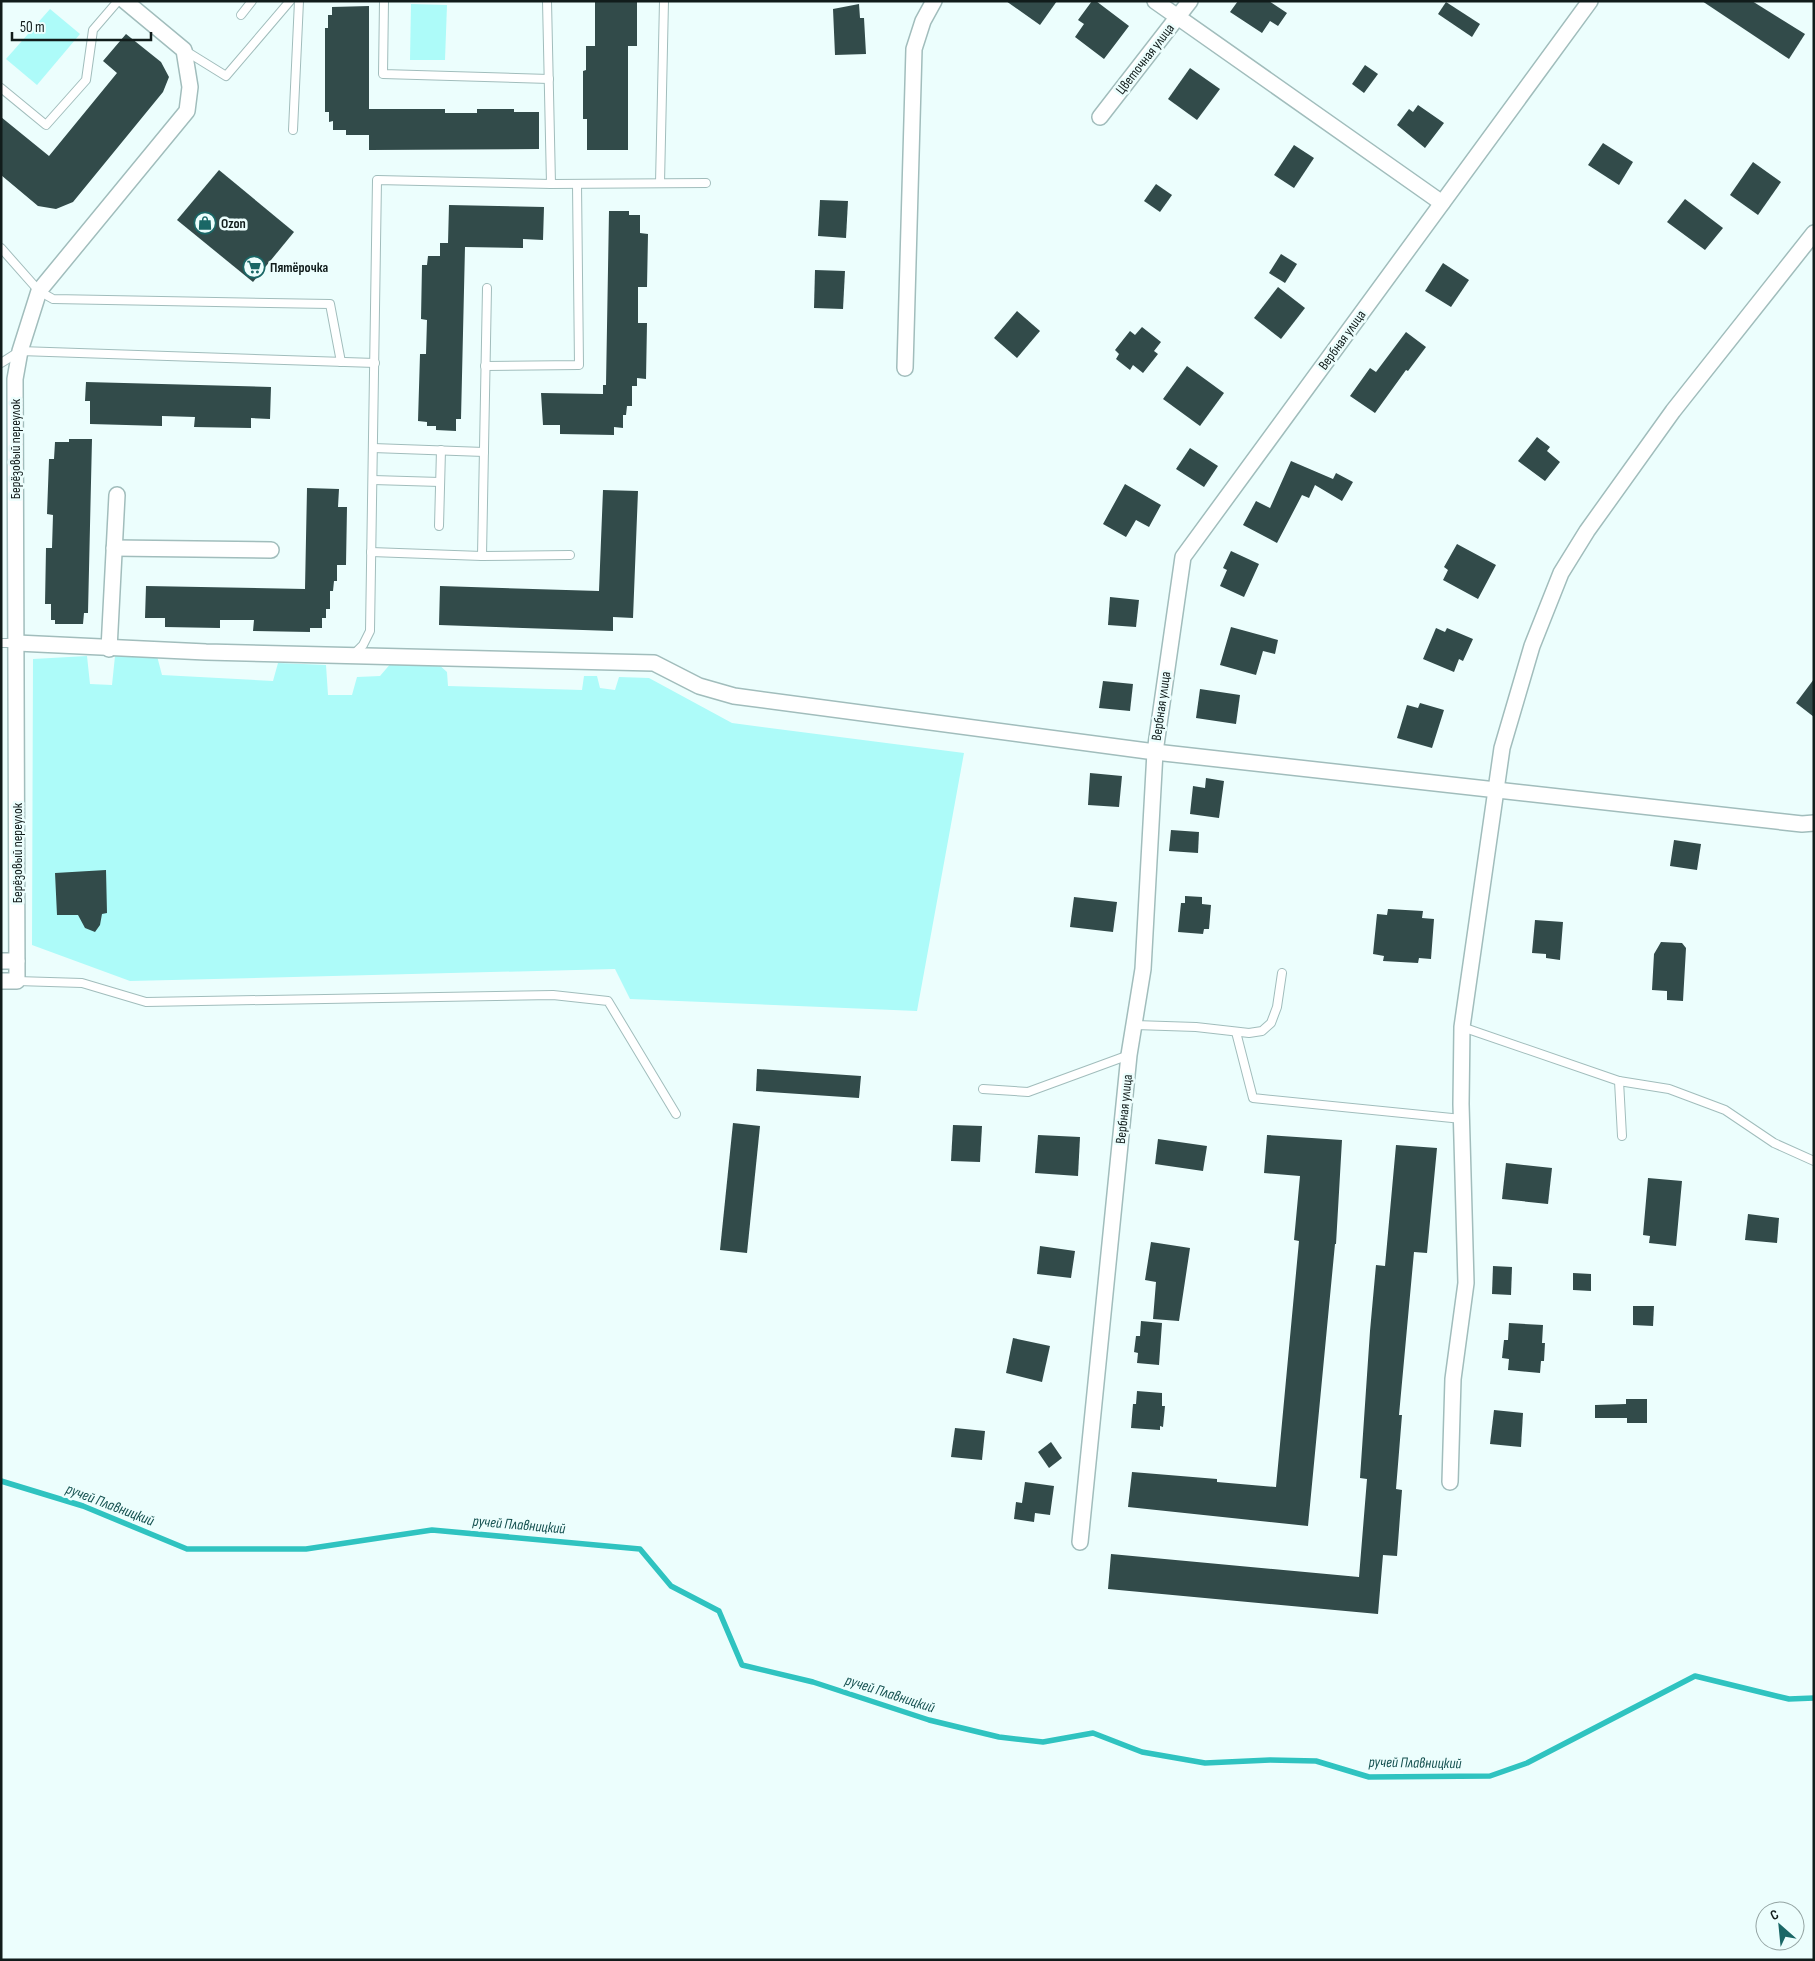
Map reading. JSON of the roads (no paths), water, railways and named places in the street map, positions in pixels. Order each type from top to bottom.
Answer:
[{"type":"street","points":[[125,1],[184,50]]},
{"type":"street","points":[[905,368],[914,49],[923,20],[934,1]]},
{"type":"street","points":[[1155,1],[1442,203]]},
{"type":"street","name":"Цветочная улица","points":[[1100,117],[1190,1]]},
{"type":"street","name":"Вербная улица","points":[[1080,1542],[1129,1055],[1143,969],[1154,752],[1183,557],[1590,1]]},
{"type":"street","name":"Берёзовый переулок","points":[[17,981],[15,379],[20,351],[39,291],[186,110],[190,87],[184,50]]},
{"type":"street","points":[[1450,1482],[1453,1379],[1466,1283],[1462,1027],[1502,748],[1532,646],[1561,573],[1587,531],[1673,411],[1814,234]]},
{"type":"street","points":[[109,649],[117,494]]},
{"type":"street","points":[[114,548],[271,550]]},
{"type":"street","points":[[17,643],[109,649],[654,663],[699,686],[734,696],[1154,752],[1496,792],[1802,824],[1814,823]]},
{"type":"street","points":[[1,962],[17,961]]},
{"type":"street","points":[[1,981],[17,981]]},
{"type":"lane","points":[[1,88],[46,125],[86,80],[93,30],[118,1]]},
{"type":"lane","points":[[241,15],[252,1]]},
{"type":"lane","points":[[184,50],[226,76],[290,1]]},
{"type":"lane","points":[[293,130],[299,1]]},
{"type":"lane","points":[[384,1],[383,74],[549,79]]},
{"type":"lane","points":[[547,1],[551,184]]},
{"type":"lane","points":[[660,183],[664,1]]},
{"type":"lane","points":[[352,656],[363,645],[370,631],[377,180],[551,184],[706,183]]},
{"type":"lane","points":[[485,366],[579,365],[578,184]]},
{"type":"lane","points":[[1,248],[39,291],[53,299],[330,304],[340,362]]},
{"type":"lane","points":[[482,556],[487,288]]},
{"type":"lane","points":[[1,363],[20,351],[375,363]]},
{"type":"lane","points":[[373,448],[484,452]]},
{"type":"lane","points":[[439,526],[441,450]]},
{"type":"lane","points":[[372,480],[440,482]]},
{"type":"lane","points":[[371,552],[482,556],[570,555]]},
{"type":"lane","points":[[1,643],[17,643]]},
{"type":"lane","points":[[1135,1025],[1196,1027],[1249,1033],[1262,1031],[1271,1023],[1277,1007],[1282,973]]},
{"type":"lane","points":[[17,981],[82,983],[146,1002],[534,995],[608,1001],[676,1114]]},
{"type":"lane","points":[[1462,1027],[1619,1081],[1669,1089],[1725,1110],[1774,1143],[1814,1160]]},
{"type":"lane","points":[[1236,1032],[1253,1098],[1462,1119]]},
{"type":"lane","points":[[983,1089],[1028,1092],[1129,1055]]},
{"type":"lane","points":[[1619,1081],[1622,1136]]},
{"type":"waterway","name":"ручей Плавницкий","points":[[1,1481],[83,1506],[187,1549],[306,1549],[432,1530],[640,1549],[671,1586],[719,1611],[742,1665],[813,1682],[929,1720],[999,1737],[1043,1742],[1093,1733],[1142,1752],[1205,1763],[1270,1760],[1316,1761],[1369,1777],[1490,1776],[1527,1763],[1695,1676],[1789,1699],[1814,1698]]},
{"type":"place","name":"Ozon","points":[[205,223]]},
{"type":"place","name":"Пятёрочка","points":[[254,267]]}]
